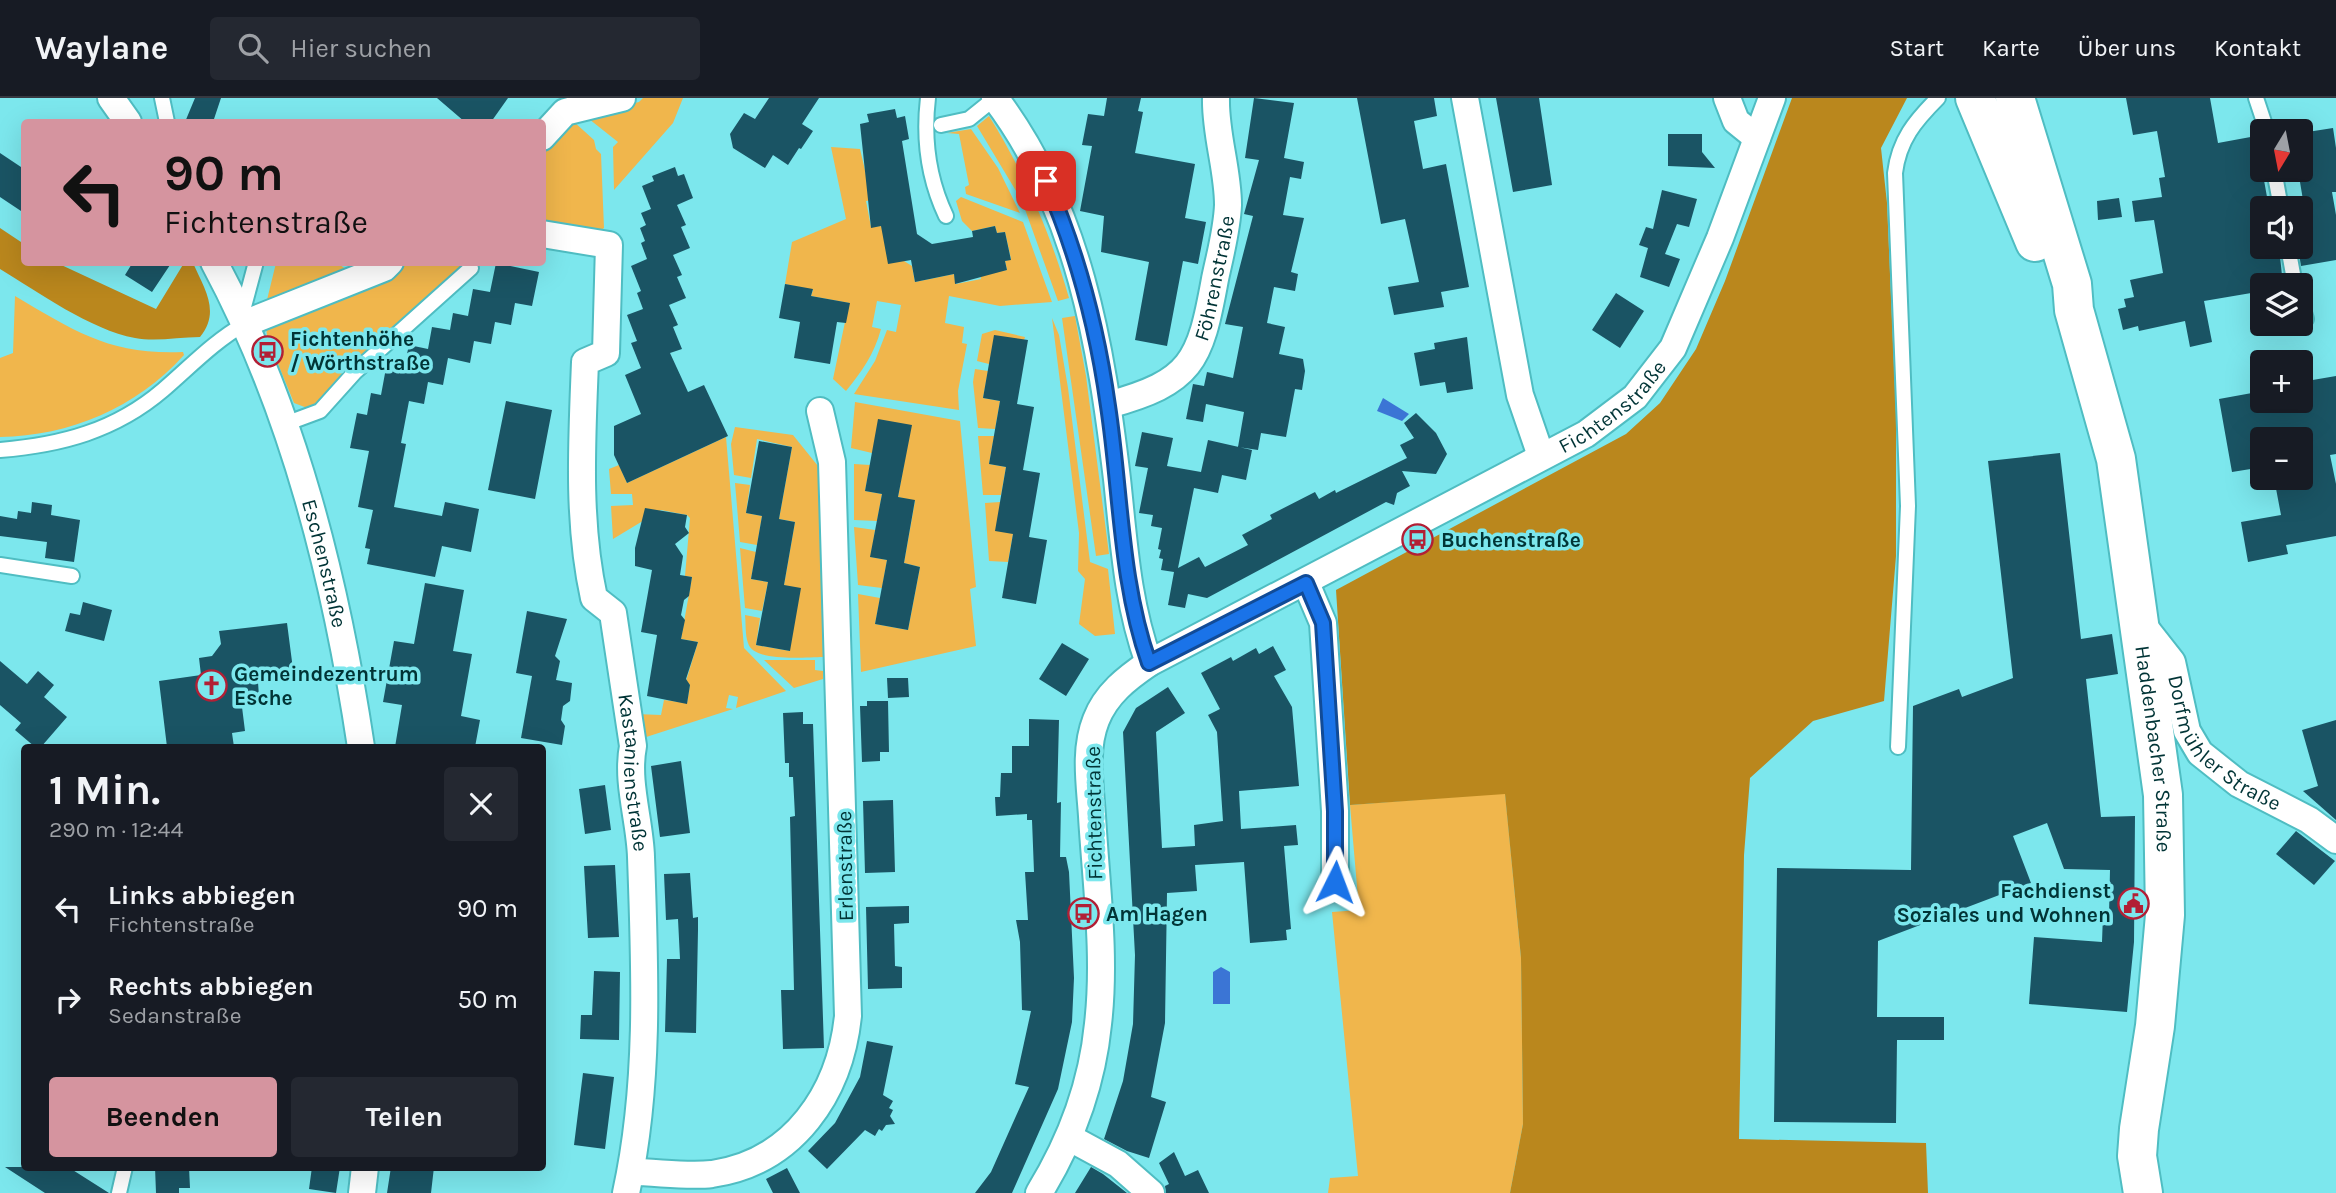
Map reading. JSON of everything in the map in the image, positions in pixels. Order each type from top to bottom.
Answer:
[{"type":"main road","name":"Haddenbacher Straße","points":[[1975,98],[2057,289],[2074,310]]},
{"type":"main road","points":[[1997,98],[2013,129],[2028,141]]},
{"type":"main road","name":"Haddenbacher Straße","points":[[2015,98],[2072,284],[2074,310],[2116,459],[2163,795],[2165,864],[2160,981],[2137,1156],[2143,1193]]},
{"type":"street","points":[[111,98],[126,119]]},
{"type":"street","points":[[546,134],[571,103],[622,98]]},
{"type":"street","points":[[995,98],[1035,160],[1068,234],[1090,304],[1108,405],[1132,613],[1149,663]]},
{"type":"street","name":"Föhrenstraße","points":[[1108,405],[1161,388],[1187,368],[1198,351],[1212,299],[1228,203],[1216,98]]},
{"type":"street","points":[[1465,98],[1520,395],[1541,456]]},
{"type":"street","points":[[1727,98],[1736,121],[1758,138]]},
{"type":"street","name":"Fichtenstraße","points":[[1039,1193],[1070,1138],[1093,1065],[1099,1022],[1101,979],[1090,743],[1096,720],[1107,701],[1122,682],[1149,663],[1586,434],[1613,416],[1655,374],[1673,348],[1772,98]]},
{"type":"street","name":"Kastanienstraße","points":[[546,235],[609,245],[606,353],[585,362],[582,485],[586,563],[594,598],[613,613],[633,746],[630,762],[641,840],[645,964],[643,1050],[629,1182]]},
{"type":"street","name":"Eschenstraße","points":[[216,266],[244,318],[285,424],[334,592],[359,744]]},
{"type":"street","points":[[244,318],[386,266]]},
{"type":"street","name":"Erlenstraße","points":[[629,1182],[712,1174],[760,1158],[781,1146],[801,1129],[817,1109],[846,1040],[848,1016],[833,474],[820,411]]},
{"type":"street","points":[[1306,583],[1323,623],[1335,811],[1335,882]]},
{"type":"street","name":"Dorfmühler Straße","points":[[2139,620],[2172,662],[2187,731],[2200,753],[2239,784],[2309,820],[2336,840]]},
{"type":"street","points":[[1070,1138],[1118,1164],[1151,1193]]},
{"type":"street","points":[[362,1193],[365,1171]]},
{"type":"lane","points":[[162,98],[166,119]]},
{"type":"lane","points":[[928,98],[926,148],[935,194],[946,216]]},
{"type":"lane","points":[[941,125],[969,119],[995,98]]},
{"type":"lane","points":[[1898,747],[1908,506],[1895,173],[1898,153],[1906,134],[1938,98]]},
{"type":"lane","points":[[2256,98],[2263,119]]},
{"type":"lane","points":[[0,450],[64,442],[92,433],[133,413],[162,391],[215,341],[244,318],[255,266]]},
{"type":"lane","points":[[285,424],[320,411],[355,372],[471,268]]},
{"type":"lane","points":[[0,565],[72,576]]},
{"type":"lane","points":[[119,1193],[124,1171]]},
{"type":"shaded area","points":[[643,98],[683,98],[673,123],[614,190],[613,147],[618,142],[589,119],[592,114],[639,102]]},
{"type":"shaded area","points":[[1792,98],[1907,98],[1881,148],[1887,203],[1896,414],[1896,556],[1884,701],[1813,721],[1750,778],[1744,855],[1739,1139],[1926,1143],[1928,1193],[1510,1193],[1523,1124],[1521,958],[1505,794],[1350,805],[1336,590],[1626,434],[1660,403],[1696,349],[1725,281]]},
{"type":"shaded area","points":[[989,116],[1035,204],[1054,250],[1069,298],[1058,301],[1022,201],[977,126]]},
{"type":"shaded area","points":[[573,121],[594,140],[596,149],[601,154],[604,228],[592,237],[546,229],[546,144]]},
{"type":"shaded area","points":[[971,129],[998,168],[1020,213],[966,194],[965,187],[969,185],[959,134],[947,133]]},
{"type":"shaded area","points":[[831,147],[860,149],[872,200],[866,201],[871,227],[881,226],[904,261],[912,266],[915,282],[954,274],[956,284],[981,279],[980,274],[1007,270],[1005,261],[1011,259],[1005,232],[997,233],[995,226],[972,231],[962,221],[956,201],[961,197],[1023,222],[1052,302],[1000,306],[949,296],[945,323],[964,327],[962,343],[967,344],[958,391],[959,410],[854,394],[875,361],[887,330],[896,332],[901,305],[877,301],[872,327],[881,329],[875,347],[846,391],[833,379],[849,303],[811,296],[813,290],[785,284],[792,242],[846,219]]},
{"type":"shaded area","points":[[0,228],[21,242],[21,266],[63,266],[156,309],[182,266],[194,266],[209,300],[209,318],[200,337],[135,338],[83,319],[0,269]]},
{"type":"shaded area","points":[[275,266],[342,266],[349,271],[266,304]]},
{"type":"shaded area","points":[[395,266],[464,266],[342,376],[310,409],[294,403],[267,337],[266,324]]},
{"type":"shaded area","points":[[15,296],[94,339],[135,350],[183,352],[184,355],[145,390],[100,416],[52,431],[0,437],[0,358],[13,353]]},
{"type":"shaded area","points":[[1075,316],[1086,376],[1109,554],[1096,556],[1062,318]]},
{"type":"shaded area","points":[[1052,318],[1059,335],[1068,388],[1090,562],[1108,569],[1115,634],[1095,636],[1079,624],[1085,579],[1078,571],[1079,533]]},
{"type":"shaded area","points":[[995,330],[1025,337],[989,364],[977,361],[982,334]]},
{"type":"shaded area","points":[[975,369],[988,371],[983,398],[1000,401],[995,429],[978,428],[973,382]]},
{"type":"shaded area","points":[[855,402],[960,421],[976,587],[970,589],[976,646],[861,672],[858,594],[880,598],[875,624],[908,630],[920,567],[904,563],[915,501],[898,497],[911,425],[872,453],[851,448]]},
{"type":"shaded area","points":[[735,427],[793,435],[818,466],[823,657],[770,656],[760,654],[748,643],[745,615],[760,618],[756,645],[790,651],[784,585],[795,522],[779,519],[792,447],[757,439],[751,478],[734,475],[731,444]]},
{"type":"shaded area","points":[[978,436],[994,436],[989,464],[1006,467],[1001,495],[983,495]]},
{"type":"shaded area","points":[[726,437],[744,648],[786,691],[736,708],[738,697],[729,695],[726,708],[733,709],[640,739],[636,714],[661,715],[664,700],[687,703],[690,685],[686,681],[698,642],[681,639],[692,577],[685,576],[690,518],[661,510],[613,539],[611,506],[633,505],[632,494],[611,494],[609,469],[619,465],[627,483]]},
{"type":"shaded area","points":[[854,464],[870,465],[865,491],[882,494],[877,521],[854,520]]},
{"type":"shaded area","points":[[735,483],[750,485],[746,513],[762,516],[757,545],[740,542]]},
{"type":"shaded area","points":[[1000,502],[1013,534],[1008,562],[989,561],[985,503]]},
{"type":"shaded area","points":[[854,527],[875,530],[871,557],[887,560],[882,588],[858,585]]},
{"type":"shaded area","points":[[740,548],[756,552],[751,579],[768,582],[762,611],[745,608]]},
{"type":"shaded area","points":[[764,660],[815,660],[815,670],[823,671],[823,679],[794,688]]},
{"type":"shaded area","points":[[1505,793],[1521,958],[1523,1124],[1510,1193],[1328,1193],[1330,1178],[1358,1176],[1332,912],[1359,910],[1350,805]]},
{"type":"water","points":[[1383,398],[1409,414],[1402,421],[1377,411]]},
{"type":"water","points":[[1221,967],[1230,972],[1230,1004],[1213,1004],[1213,972]]},
{"type":"building","points":[[195,98],[221,98],[214,119],[186,119]]},
{"type":"building","points":[[437,98],[508,98],[493,119],[462,119]]},
{"type":"building","points":[[769,98],[819,98],[802,124],[813,131],[801,149],[799,148],[788,165],[773,155],[765,168],[733,148],[730,134],[744,113],[755,119]]},
{"type":"building","points":[[1107,98],[1141,98],[1138,111],[1143,112],[1135,153],[1195,164],[1185,218],[1206,222],[1198,264],[1183,261],[1167,346],[1135,340],[1149,262],[1101,252],[1104,216],[1080,211],[1092,146],[1082,145],[1088,114],[1104,116]]},
{"type":"building","points":[[1254,98],[1294,103],[1284,158],[1304,162],[1301,179],[1290,177],[1283,215],[1304,218],[1291,272],[1298,274],[1295,291],[1274,287],[1267,323],[1285,327],[1279,354],[1303,359],[1305,371],[1302,390],[1295,389],[1286,437],[1261,433],[1258,450],[1238,447],[1244,412],[1206,404],[1203,422],[1186,419],[1193,384],[1204,386],[1207,372],[1233,378],[1243,327],[1225,324],[1253,216],[1244,214],[1259,160],[1245,158]]},
{"type":"building","points":[[1357,98],[1434,98],[1437,116],[1414,121],[1423,169],[1446,164],[1469,287],[1441,292],[1444,307],[1394,315],[1388,287],[1419,282],[1405,219],[1381,224]]},
{"type":"building","points":[[1496,98],[1539,98],[1552,185],[1513,192]]},
{"type":"building","points":[[2126,98],[2210,98],[2218,143],[2250,137],[2250,182],[2264,182],[2267,196],[2250,196],[2250,259],[2280,259],[2282,273],[2250,273],[2250,293],[2204,301],[2212,342],[2190,347],[2185,321],[2139,331],[2138,326],[2123,330],[2118,309],[2126,307],[2124,299],[2134,297],[2130,280],[2163,273],[2154,220],[2135,222],[2132,201],[2162,197],[2159,178],[2165,177],[2157,131],[2133,135]]},
{"type":"building","points":[[895,109],[897,118],[905,116],[909,139],[902,141],[917,234],[932,244],[973,237],[972,231],[995,226],[997,233],[1005,232],[1011,260],[1005,261],[1007,270],[955,284],[954,274],[915,282],[911,260],[888,264],[881,226],[871,228],[860,124],[869,122],[867,114]]},
{"type":"building","points":[[2333,128],[2336,148],[2336,192],[2332,192],[2336,215],[2336,260],[2301,266],[2300,259],[2313,259],[2313,196],[2302,196],[2300,182],[2314,182],[2314,131]]},
{"type":"building","points":[[1668,134],[1702,134],[1702,152],[1715,168],[1668,166]]},
{"type":"building","points":[[0,153],[21,167],[21,211],[0,197]]},
{"type":"building","points":[[675,167],[678,176],[684,174],[693,198],[677,205],[686,225],[681,227],[690,248],[673,255],[682,275],[677,277],[686,298],[669,305],[678,325],[673,327],[682,349],[670,353],[688,392],[704,385],[728,436],[627,483],[614,455],[614,426],[641,414],[625,375],[641,368],[631,343],[637,341],[627,315],[643,309],[637,293],[641,291],[631,266],[647,259],[641,243],[645,241],[640,228],[646,225],[641,213],[651,209],[642,186],[654,181],[652,176]]},
{"type":"building","points":[[1662,190],[1697,199],[1689,227],[1677,224],[1665,254],[1680,259],[1669,287],[1640,277],[1648,248],[1639,245],[1646,227],[1653,229]]},
{"type":"building","points":[[2119,198],[2122,217],[2098,220],[2097,201]]},
{"type":"building","points":[[131,266],[169,266],[152,292],[125,275]]},
{"type":"building","points":[[495,266],[539,272],[532,306],[515,303],[511,325],[495,322],[491,344],[474,341],[470,363],[448,358],[443,385],[428,382],[424,404],[409,401],[401,443],[406,444],[394,507],[442,516],[445,502],[479,509],[471,552],[442,546],[435,577],[367,564],[370,549],[365,548],[373,510],[358,507],[369,451],[350,448],[357,413],[367,415],[371,393],[381,395],[386,368],[403,371],[409,345],[428,349],[432,327],[450,330],[453,313],[468,316],[473,289],[490,292]]},
{"type":"building","points":[[785,284],[813,289],[811,296],[850,303],[846,323],[837,322],[830,364],[794,358],[800,322],[779,318]]},
{"type":"building","points":[[1616,293],[1644,311],[1620,348],[1592,330]]},
{"type":"building","points":[[994,335],[1028,340],[1017,404],[1034,407],[1023,470],[1040,473],[1029,537],[1047,540],[1036,604],[1002,598],[1013,534],[995,531],[1006,467],[989,464],[1000,401],[983,398]]},
{"type":"building","points":[[1467,337],[1473,389],[1447,393],[1445,382],[1420,386],[1414,353],[1435,349],[1434,343]]},
{"type":"building","points":[[2336,376],[2336,454],[2330,455],[2336,484],[2336,536],[2286,545],[2288,554],[2248,562],[2241,522],[2281,515],[2276,490],[2313,490],[2313,427],[2250,427],[2250,469],[2232,472],[2219,399],[2250,393],[2250,413],[2313,413],[2313,380]]},
{"type":"building","points":[[506,401],[552,410],[535,499],[488,490]]},
{"type":"building","points":[[1416,413],[1436,433],[1447,454],[1436,474],[1402,471],[1410,486],[1397,493],[1394,505],[1386,502],[1207,598],[1188,594],[1185,608],[1168,605],[1174,572],[1161,570],[1163,559],[1159,558],[1161,550],[1158,549],[1162,528],[1151,526],[1153,515],[1139,513],[1148,468],[1135,466],[1142,432],[1173,438],[1167,466],[1201,472],[1208,440],[1252,450],[1246,480],[1222,475],[1218,493],[1194,488],[1178,568],[1199,557],[1205,567],[1248,545],[1242,535],[1272,519],[1270,515],[1315,492],[1319,499],[1335,490],[1336,493],[1407,458],[1400,445],[1414,438],[1404,423]]},
{"type":"building","points":[[878,419],[912,425],[898,497],[915,500],[904,563],[920,567],[908,630],[875,624],[887,560],[870,557],[882,494],[865,491]]},
{"type":"building","points":[[759,441],[792,447],[779,519],[795,522],[784,585],[801,588],[790,651],[756,645],[768,582],[751,579],[762,516],[746,513]]},
{"type":"building","points":[[2060,453],[2081,639],[2112,634],[2118,674],[2086,679],[2101,817],[2135,816],[2134,942],[2127,1012],[2029,1004],[2034,937],[2102,942],[2103,914],[2109,915],[2110,870],[2064,869],[2047,823],[2013,836],[2031,883],[1878,941],[1877,1017],[1944,1017],[1944,1040],[1897,1040],[1896,1123],[1774,1122],[1777,868],[1911,870],[1913,706],[1959,689],[1962,697],[2013,678],[1988,461]]},
{"type":"building","points":[[32,502],[52,505],[51,515],[80,520],[74,562],[45,558],[47,542],[0,536],[0,516],[17,519],[18,511],[31,513]]},
{"type":"building","points":[[645,508],[687,515],[685,527],[689,533],[675,544],[683,556],[680,575],[692,577],[689,596],[684,600],[681,615],[685,620],[681,639],[698,642],[686,679],[690,685],[687,704],[647,696],[657,635],[641,632],[652,570],[635,566],[635,548]]},
{"type":"building","points":[[425,583],[464,590],[453,651],[472,654],[461,716],[480,720],[476,744],[396,744],[402,705],[383,702],[394,641],[414,644]]},
{"type":"building","points":[[83,602],[112,610],[104,641],[65,631],[70,613],[80,615]]},
{"type":"building","points":[[527,611],[567,619],[555,656],[560,661],[556,680],[572,683],[570,701],[563,706],[561,720],[565,726],[562,745],[521,738],[532,676],[516,673]]},
{"type":"building","name":"Gemeindezentrum Esche","points":[[287,623],[294,677],[258,682],[259,697],[241,699],[245,731],[232,733],[234,744],[167,744],[159,681],[201,675],[199,658],[212,656],[221,644],[219,631]]},
{"type":"building","points":[[1062,643],[1089,659],[1066,696],[1039,679]]},
{"type":"building","points":[[1273,646],[1286,670],[1274,676],[1292,707],[1299,786],[1239,791],[1241,829],[1296,825],[1298,845],[1284,846],[1291,929],[1286,930],[1287,940],[1250,943],[1244,862],[1195,865],[1197,891],[1167,893],[1165,1023],[1151,1097],[1166,1102],[1149,1158],[1127,1151],[1104,1139],[1123,1081],[1133,1024],[1135,955],[1123,732],[1136,708],[1168,687],[1185,713],[1156,732],[1162,848],[1195,846],[1194,825],[1223,821],[1217,732],[1208,715],[1220,709],[1201,673],[1231,657],[1233,661],[1256,648],[1259,654]]},
{"type":"building","points":[[0,661],[27,684],[38,671],[54,685],[44,697],[67,717],[44,744],[31,744],[15,730],[21,723],[0,705]]},
{"type":"building","points":[[887,678],[908,678],[909,697],[888,698]]},
{"type":"building","points":[[867,701],[888,701],[889,752],[880,752],[880,761],[862,762],[860,706],[867,706]]},
{"type":"building","points":[[803,712],[803,724],[813,724],[824,1048],[783,1049],[781,990],[794,990],[790,817],[795,816],[793,777],[789,777],[789,763],[785,763],[783,713]]},
{"type":"building","points":[[1029,719],[1059,720],[1057,803],[1061,802],[1060,857],[1066,857],[1069,872],[1074,978],[1072,1022],[1058,1089],[1012,1193],[975,1193],[991,1172],[1029,1087],[1015,1084],[1031,1011],[1022,1010],[1020,942],[1016,920],[1028,920],[1025,872],[1034,872],[1032,820],[1027,820],[1027,814],[996,816],[995,797],[1000,797],[1001,773],[1012,773],[1012,746],[1029,746]]},
{"type":"building","points":[[2336,720],[2336,820],[2303,791],[2318,786],[2302,730]]},
{"type":"building","points":[[681,761],[690,833],[660,837],[651,766]]},
{"type":"building","points":[[605,785],[611,830],[585,834],[579,789]]},
{"type":"building","points":[[893,800],[895,872],[865,873],[863,801]]},
{"type":"building","points":[[2296,831],[2335,861],[2314,885],[2276,854]]},
{"type":"building","points":[[615,865],[619,937],[588,938],[584,866]]},
{"type":"building","points":[[690,873],[693,918],[698,917],[696,1033],[665,1032],[667,959],[680,959],[678,919],[666,920],[664,874]]},
{"type":"building","points":[[909,906],[909,923],[894,924],[895,966],[902,967],[902,988],[868,989],[866,907]]},
{"type":"building","points":[[594,971],[620,972],[619,1040],[580,1039],[581,1015],[592,1015]]},
{"type":"building","points":[[867,1041],[893,1046],[883,1095],[893,1101],[889,1108],[893,1110],[890,1116],[895,1124],[886,1125],[882,1131],[879,1129],[875,1136],[865,1130],[827,1169],[808,1151],[835,1123],[860,1077]]},
{"type":"building","points":[[583,1073],[614,1077],[605,1149],[574,1145]]},
{"type":"building","points":[[1174,1152],[1185,1176],[1198,1170],[1209,1193],[1166,1193],[1165,1186],[1169,1184],[1159,1163]]},
{"type":"building","points":[[5,1167],[21,1167],[21,1171],[74,1171],[109,1193],[45,1193]]},
{"type":"building","points":[[1091,1167],[1103,1174],[1127,1193],[1075,1193]]},
{"type":"building","points":[[787,1168],[800,1193],[773,1193],[766,1179]]},
{"type":"building","points":[[155,1171],[189,1171],[190,1188],[179,1188],[179,1193],[156,1193]]},
{"type":"building","points":[[311,1171],[339,1171],[336,1193],[309,1189]]},
{"type":"building","points":[[390,1171],[434,1171],[431,1193],[387,1193]]},
{"type":"place","name":"Fichtenhöhe / Wörthstraße","points":[[267,351]]},
{"type":"place","name":"Buchenstraße","points":[[1418,540]]},
{"type":"place","name":"Gemeindezentrum Esche","points":[[211,686]]},
{"type":"place","name":"Fachdienst Soziales und Wohnen","points":[[2134,903]]},
{"type":"place","name":"Am Hagen","points":[[1083,914]]},
{"type":"route","points":[[1046,181],[1081,271],[1090,304],[1108,405],[1132,613],[1149,663],[1306,583],[1323,623],[1335,811],[1335,882]]}]
